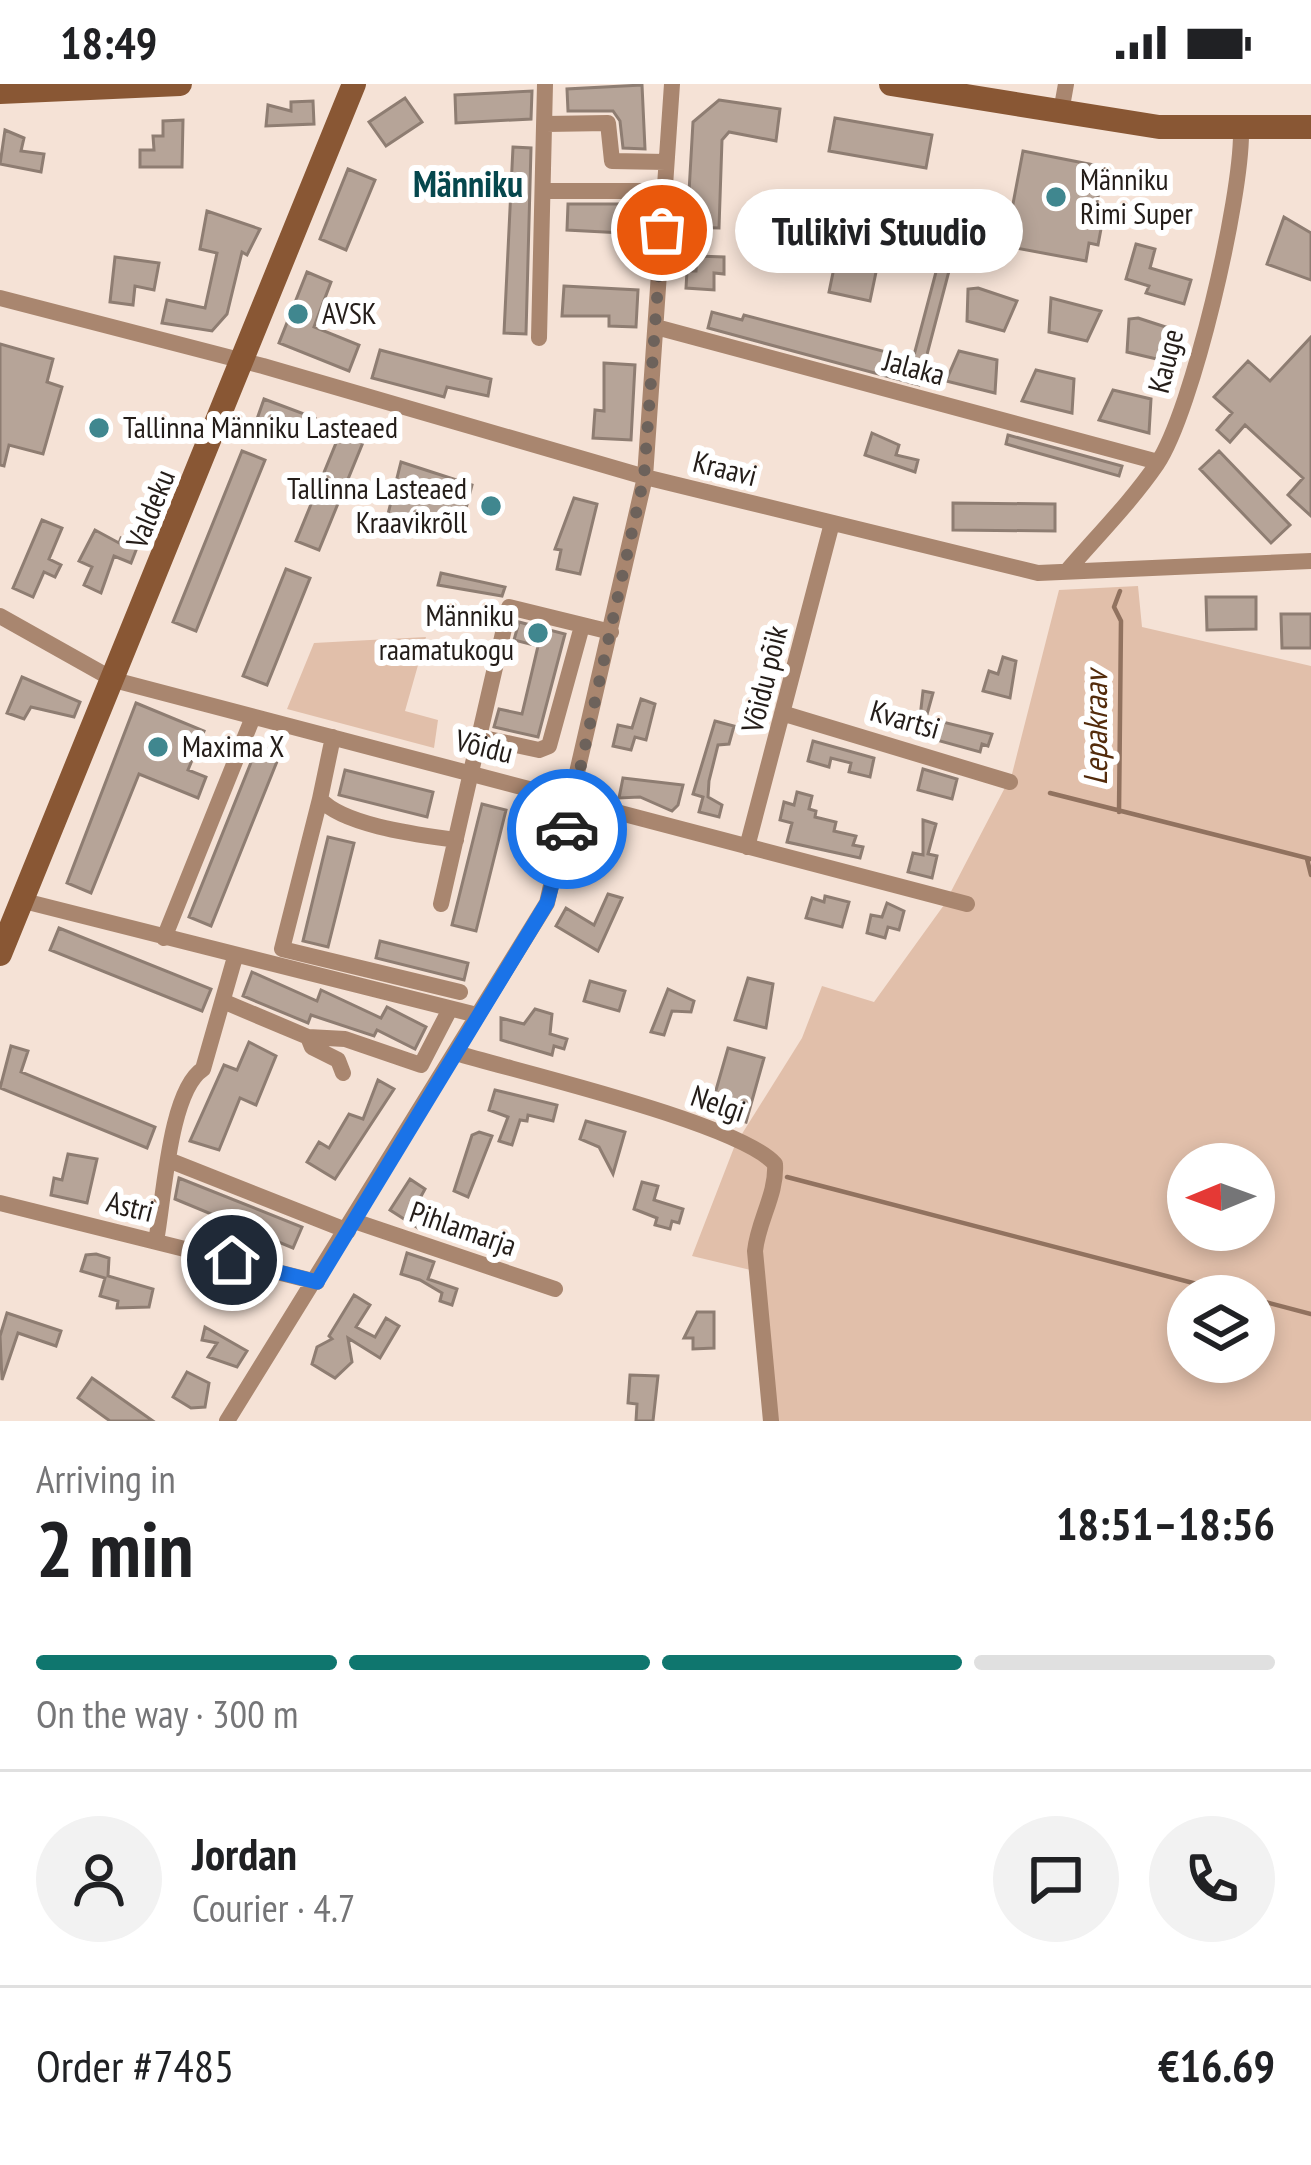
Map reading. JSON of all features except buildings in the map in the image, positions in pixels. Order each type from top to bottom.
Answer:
[{"type":"street","points":[[0,92],[180,84]]},
{"type":"street","name":"Valdeku","points":[[0,954],[354,84]]},
{"type":"street","points":[[539,338],[545,84]]},
{"type":"street","points":[[227,1421],[547,903],[575,798],[644,477],[672,84]]},
{"type":"street","points":[[891,84],[1159,127],[1307,129]]},
{"type":"street","points":[[1061,112],[1066,84]]},
{"type":"street","points":[[546,124],[608,123],[611,160],[667,162]]},
{"type":"street","name":"Kauge","points":[[1067,572],[1158,462],[1183,408],[1238,188],[1241,131]]},
{"type":"street","points":[[546,191],[665,191]]},
{"type":"street","name":"Kraavi","points":[[0,298],[644,477],[1038,573],[1311,561]]},
{"type":"street","name":"Jalaka","points":[[656,327],[1158,462]]},
{"type":"street","name":"Võidu põik","points":[[747,847],[832,523]]},
{"type":"street","points":[[441,904],[509,607],[611,632]]},
{"type":"street","name":"Võidu","points":[[0,616],[114,680],[967,904]]},
{"type":"street","points":[[479,737],[539,749],[549,746],[582,626]]},
{"type":"street","name":"Kvartsi","points":[[785,714],[1010,782]]},
{"type":"street","points":[[164,938],[253,717]]},
{"type":"street","points":[[333,737],[282,949],[455,1000],[477,1015]]},
{"type":"street","points":[[320,799],[330,810],[414,835],[456,840]]},
{"type":"street","points":[[12,915],[164,938],[235,957],[455,1000]]},
{"type":"street","points":[[156,1241],[177,1115],[193,1076],[203,1069],[235,957]]},
{"type":"street","points":[[224,1002],[308,1037],[345,1039],[421,1065],[455,1000]]},
{"type":"street","points":[[308,1037],[312,1047],[338,1060],[343,1073]]},
{"type":"street","name":"Nelgi","points":[[455,1053],[700,1125],[754,1146],[775,1164],[776,1182],[758,1228],[755,1252],[771,1421]]},
{"type":"street","name":"Pihlamarja","points":[[170,1161],[351,1226],[555,1288]]},
{"type":"street","name":"Astri","points":[[0,1203],[317,1282]]},
{"type":"shaded area","points":[[1138,586],[1142,627],[1311,666],[1311,1421],[773,1421],[759,1272],[692,1256],[735,1145],[802,1038],[822,986],[874,1002],[944,905],[1012,774],[1059,590]]},
{"type":"shaded area","points":[[426,637],[405,711],[438,720],[434,748],[287,709],[314,643]]},
{"type":"waterway","name":"Lepakraav","points":[[1119,812],[1121,621],[1114,607],[1120,591]]},
{"type":"waterway","name":"Lepakraav","points":[[1050,793],[1311,859]]},
{"type":"waterway","points":[[1307,859],[1311,875]]},
{"type":"waterway","points":[[787,1177],[1167,1276]]},
{"type":"waterway","points":[[1275,1305],[1311,1314]]},
{"type":"way so far","points":[[567,829],[644,477],[662,230]]},
{"type":"place","name":"Männiku Rimi Super","points":[[1056,197]]},
{"type":"place","name":"Tulikivi Stuudio","points":[[662,230]]},
{"type":"place","name":"AVSK","points":[[298,314]]},
{"type":"place","name":"Tallinna Männiku Lasteaed","points":[[99,428]]},
{"type":"place","name":"Tallinna Lasteaed Kraavikrõll","points":[[491,506]]},
{"type":"place","name":"Männiku raamatukogu","points":[[538,633]]},
{"type":"place","name":"Maxima X","points":[[158,747]]},
{"type":"district","name":"Männiku","points":[[468,184]]},
{"type":"route","points":[[232,1260],[317,1282],[547,903],[567,829]]}]
